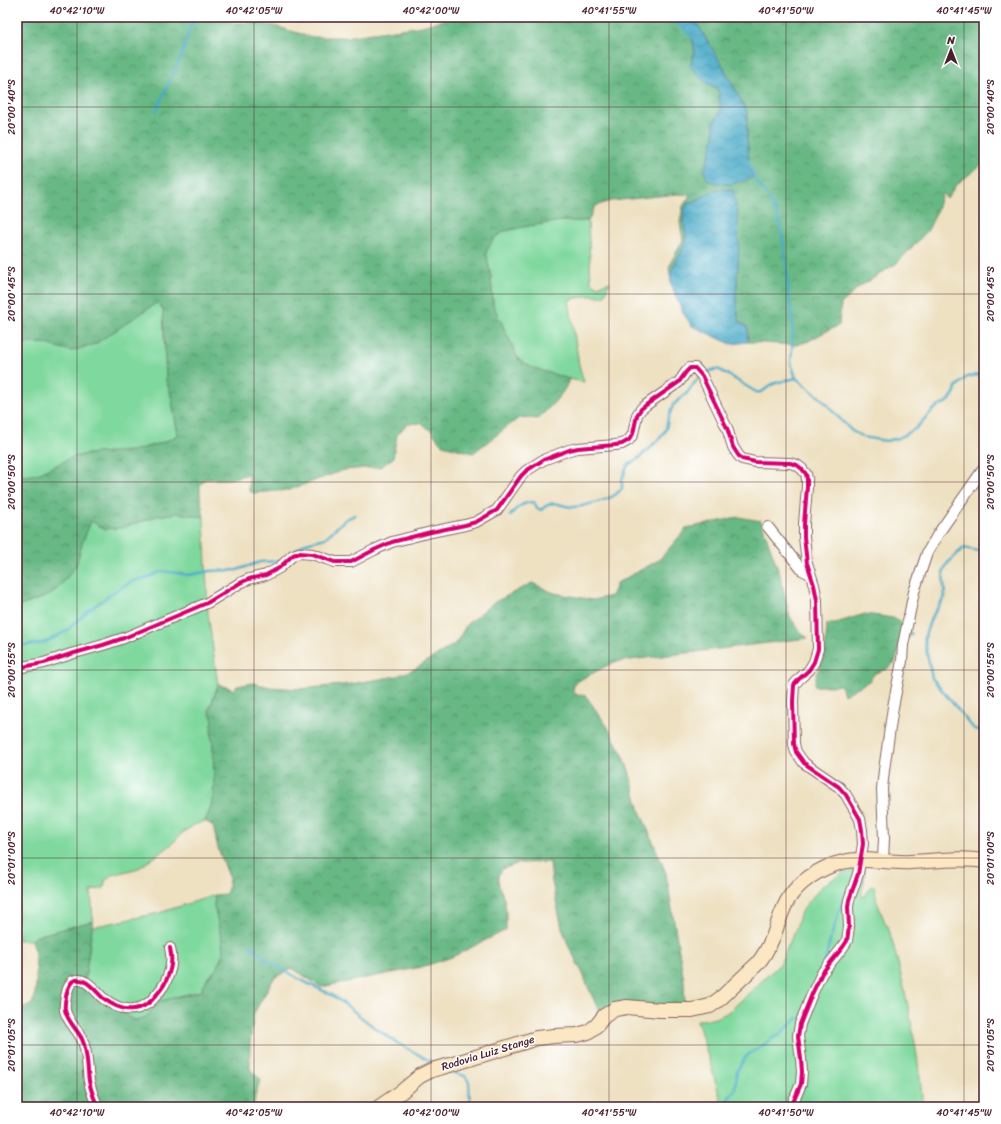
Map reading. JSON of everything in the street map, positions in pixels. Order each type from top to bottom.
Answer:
[{"type":"street","points":[[17,668],[44,663],[124,638],[207,603],[249,579],[266,575],[279,568],[294,555],[299,553],[312,554],[335,562],[351,562],[392,542],[476,522],[497,510],[521,476],[543,460],[569,450],[578,448],[615,446],[629,440],[633,434],[637,415],[641,409],[679,382],[690,368],[694,368],[702,376],[725,423],[733,447],[742,459],[755,462],[790,463],[798,465],[806,474],[807,487],[804,537],[805,551],[817,600],[818,649],[814,662],[794,685],[794,744],[796,752],[804,763],[839,787],[846,795],[855,808],[860,819],[862,830],[863,844],[861,860],[848,907],[849,927],[847,941],[844,947],[822,973],[800,1024],[798,1036],[802,1066],[801,1084],[791,1107]]},
{"type":"street","points":[[883,860],[884,838],[882,789],[884,770],[893,707],[902,662],[903,645],[914,592],[926,553],[984,468]]},
{"type":"street","points":[[768,527],[802,570],[810,574]]},
{"type":"street","name":"Rodovia Luiz Stange","points":[[379,1107],[420,1076],[432,1070],[537,1038],[577,1035],[588,1032],[597,1025],[604,1016],[615,1009],[627,1007],[660,1010],[692,1010],[710,1006],[722,998],[761,959],[770,944],[788,900],[794,891],[812,875],[826,868],[842,862],[861,860],[908,862],[971,858],[984,861]]},
{"type":"street","points":[[98,1107],[90,1083],[87,1056],[84,1045],[65,1011],[65,1002],[69,985],[76,980],[83,981],[91,986],[102,997],[122,1009],[133,1010],[143,1007],[161,990],[172,961],[170,948]]},
{"type":"green space","points":[[17,17],[209,17],[235,23],[254,23],[274,26],[312,37],[346,37],[422,26],[454,17],[674,17],[674,19],[691,35],[704,81],[718,90],[721,109],[714,123],[714,137],[704,172],[753,178],[750,168],[747,139],[747,112],[724,68],[693,17],[984,17],[984,159],[981,165],[956,185],[947,199],[942,193],[936,213],[928,230],[897,263],[858,288],[841,304],[839,325],[809,341],[796,345],[748,342],[748,328],[739,322],[736,296],[738,270],[724,189],[715,190],[695,201],[683,220],[686,242],[670,274],[669,268],[671,262],[683,240],[680,222],[683,206],[690,195],[678,194],[611,201],[595,206],[588,221],[561,221],[505,231],[494,238],[486,252],[491,277],[493,305],[519,360],[533,368],[569,379],[564,390],[538,419],[520,417],[473,453],[443,445],[432,431],[420,423],[407,424],[397,435],[393,458],[380,467],[344,470],[289,490],[254,493],[249,491],[249,474],[230,479],[205,479],[200,485],[200,496],[204,517],[178,513],[157,516],[121,528],[104,529],[91,521],[83,541],[76,566],[61,585],[50,595],[17,607],[17,475],[28,476],[40,473],[73,457],[94,453],[133,451],[164,442],[178,435],[171,395],[166,380],[163,310],[158,302],[95,344],[71,351],[43,343],[23,343],[17,346]]},
{"type":"green space","points":[[561,221],[588,221],[591,282],[597,286],[610,282],[604,296],[586,296],[569,300],[579,365],[584,382],[533,368],[519,360],[493,305],[491,277],[486,252],[494,238],[505,231]]},
{"type":"green space","points":[[158,302],[163,310],[166,380],[171,395],[178,435],[164,442],[133,451],[94,453],[73,457],[40,473],[28,476],[17,475],[17,346],[23,343],[43,343],[71,351],[95,344]]},
{"type":"green space","points":[[178,513],[204,517],[208,613],[218,685],[209,710],[213,720],[211,730],[213,744],[214,784],[209,812],[205,821],[194,825],[181,834],[171,845],[139,868],[112,875],[105,881],[104,888],[91,891],[93,921],[37,936],[32,940],[18,940],[17,607],[50,595],[83,541],[91,521],[141,522],[157,516]]},
{"type":"green space","points":[[739,517],[761,521],[780,575],[790,617],[800,631],[808,638],[614,662],[574,683],[573,693],[586,696],[607,726],[624,757],[640,811],[666,873],[684,981],[685,1006],[604,1013],[598,1009],[583,974],[569,947],[562,928],[552,882],[550,862],[520,863],[502,869],[498,876],[499,886],[504,898],[506,910],[506,930],[452,957],[422,967],[321,987],[292,968],[274,978],[254,1013],[250,1042],[250,1069],[261,1080],[255,1096],[254,1107],[17,1107],[17,1005],[22,1007],[30,1006],[34,999],[36,968],[35,952],[32,940],[37,936],[93,921],[84,986],[117,1007],[131,1019],[137,1020],[146,1017],[160,1001],[203,991],[202,987],[218,967],[223,952],[214,906],[215,895],[226,894],[229,877],[218,848],[213,826],[205,821],[212,802],[214,784],[213,744],[211,730],[213,720],[209,711],[218,685],[228,687],[233,690],[237,686],[253,683],[270,687],[299,689],[351,684],[397,676],[415,669],[456,643],[467,624],[493,603],[532,583],[554,593],[593,600],[611,596],[617,583],[659,560],[687,528]]},
{"type":"green space","points":[[865,614],[893,618],[904,625],[913,634],[901,644],[895,662],[887,669],[875,673],[869,681],[844,695],[841,685],[814,686],[817,673],[825,653],[827,624]]},
{"type":"green space","points":[[864,870],[865,876],[862,897],[865,896],[872,885],[874,886],[877,902],[886,925],[888,926],[900,971],[918,1061],[923,1107],[723,1107],[697,1020],[715,1018],[731,1010],[780,964],[796,928],[801,912],[823,885],[845,872]]},
{"type":"green space","points":[[215,895],[214,906],[223,952],[218,967],[207,978],[203,990],[160,1001],[146,1018],[137,1020],[131,1019],[117,1007],[84,987],[92,927],[159,913]]},
{"type":"water","points":[[674,17],[693,17],[724,68],[747,112],[747,139],[750,168],[753,178],[729,185],[708,181],[704,172],[714,137],[714,123],[721,109],[718,90],[704,81],[690,66],[695,50],[691,35],[674,19]]},
{"type":"water","points":[[715,190],[733,190],[738,217],[739,250],[736,296],[739,321],[748,328],[748,342],[731,344],[692,326],[678,302],[671,284],[670,274],[686,242],[683,220],[684,211],[688,202],[695,201]]},
{"type":"waterway","points":[[156,111],[179,61],[193,17]]},
{"type":"waterway","points":[[672,17],[692,37]]},
{"type":"waterway","points":[[748,160],[755,179],[768,198],[780,224],[786,259],[793,333],[791,363],[796,378],[823,400],[852,431],[863,437],[886,441],[899,438],[915,429],[934,409],[949,401],[955,392],[956,387],[967,377],[976,375],[984,376]]},
{"type":"waterway","points":[[703,373],[716,369],[720,370],[756,392],[761,392],[776,383],[796,378]]},
{"type":"waterway","points":[[510,516],[514,510],[530,502],[534,502],[537,508],[541,510],[553,503],[568,507],[582,506],[601,501],[615,495],[622,488],[622,480],[628,465],[639,458],[661,437],[666,429],[673,405],[687,393],[699,377]]},
{"type":"waterway","points":[[296,550],[306,543],[325,538],[346,519],[355,515]]},
{"type":"waterway","points":[[984,552],[963,548],[947,564],[943,573],[945,597],[931,618],[925,636],[932,678],[974,729],[984,731]]},
{"type":"waterway","points":[[17,646],[39,644],[48,641],[66,631],[88,611],[115,591],[133,581],[146,578],[163,571],[189,575],[210,571],[237,570],[260,562],[281,561]]},
{"type":"waterway","points":[[824,964],[843,899]]},
{"type":"waterway","points":[[249,945],[270,962],[303,981],[332,995],[375,1028],[399,1044],[432,1062],[437,1062]]},
{"type":"waterway","points":[[723,1107],[735,1090],[737,1071],[745,1058],[771,1039],[778,1036],[798,1018]]},
{"type":"waterway","points":[[448,1071],[465,1076],[469,1082],[470,1107]]},
{"type":"waterway","points":[[482,1107],[493,1107]]},
{"type":"cycle path","points":[[17,668],[44,663],[124,638],[207,603],[249,579],[266,575],[279,568],[293,555],[299,553],[312,554],[335,562],[351,562],[392,542],[476,522],[497,510],[521,476],[543,460],[569,450],[622,444],[629,440],[633,434],[637,415],[641,409],[679,382],[690,368],[695,368],[702,376],[727,428],[733,447],[742,459],[755,462],[790,463],[797,465],[806,474],[807,487],[804,537],[807,563],[817,600],[818,649],[814,662],[809,670],[794,685],[794,744],[796,752],[804,763],[839,787],[846,795],[860,819],[862,830],[863,844],[858,874],[848,907],[849,927],[847,941],[822,973],[800,1024],[798,1036],[802,1072],[801,1084],[791,1107]]},
{"type":"cycle path","points":[[98,1107],[89,1081],[84,1044],[80,1035],[68,1018],[65,1010],[69,986],[73,981],[82,980],[90,985],[106,1001],[117,1007],[137,1009],[146,1005],[152,1000],[165,983],[171,966],[170,948]]}]
